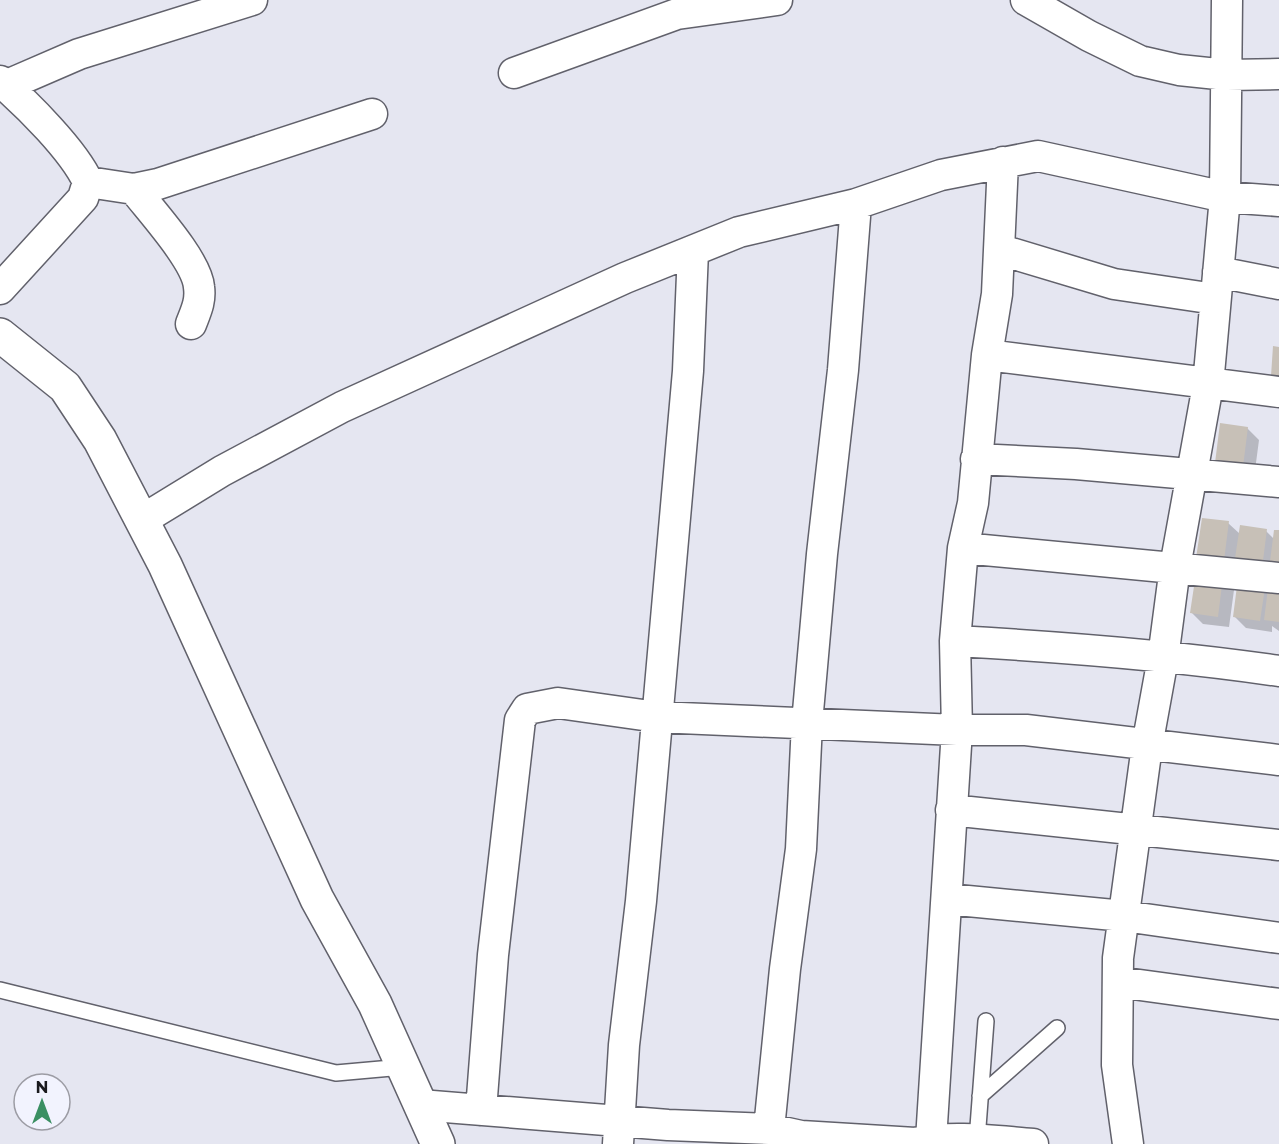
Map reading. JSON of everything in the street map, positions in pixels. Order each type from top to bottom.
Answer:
[{"type":"street","points":[[0,289],[83,198],[88,182],[82,168],[65,147],[3,84],[79,54],[252,0]]},
{"type":"street","points":[[514,73],[675,7],[777,0]]},
{"type":"street","points":[[1026,0],[1089,36],[1140,61],[1179,70],[1227,75],[1279,74]]},
{"type":"street","points":[[1128,1144],[1117,1065],[1118,958],[1147,746],[1163,658],[1175,567],[1208,385],[1225,197],[1227,0]]},
{"type":"street","points":[[88,182],[134,189],[158,184],[372,114]]},
{"type":"street","points":[[142,520],[222,471],[342,408],[563,306],[739,232],[856,204],[941,175],[1038,156],[1225,197],[1279,201]]},
{"type":"street","points":[[920,1142],[947,900],[957,730],[955,641],[963,548],[973,503],[987,356],[1001,250],[1003,162]]},
{"type":"street","points":[[134,189],[177,244],[199,285],[199,304],[190,324]]},
{"type":"street","points":[[760,1134],[801,849],[807,723],[822,554],[843,370],[856,204]]},
{"type":"street","points":[[619,1132],[624,1045],[641,901],[688,370],[693,250]]},
{"type":"street","points":[[1001,250],[1114,284],[1279,284]]},
{"type":"street","points":[[0,335],[65,387],[100,440],[201,642],[317,899],[375,1004],[438,1144]]},
{"type":"street","points":[[987,356],[1279,392]]},
{"type":"street","points":[[976,459],[1076,464],[1279,482]]},
{"type":"street","points":[[963,548],[1279,578]]},
{"type":"street","points":[[955,641],[1091,649],[1163,658],[1184,657],[1279,671]]},
{"type":"street","points":[[481,1110],[493,955],[520,720],[527,709],[558,703],[657,717],[957,730],[1026,730],[1084,735],[1147,746],[1279,760]]},
{"type":"street","points":[[951,810],[1279,845]]},
{"type":"street","points":[[947,900],[1124,916],[1279,938]]},
{"type":"street","points":[[1118,982],[1279,1004]]},
{"type":"street","points":[[420,1105],[481,1110],[619,1132],[760,1134],[920,1142],[977,1140],[1033,1144]]},
{"type":"lane","points":[[0,990],[336,1073],[403,1067]]},
{"type":"lane","points":[[977,1140],[986,1021]]},
{"type":"lane","points":[[981,1096],[1057,1028]]},
{"type":"building","points":[[1273,346],[1279,347],[1279,376],[1271,376]]},
{"type":"building","points":[[1220,423],[1248,427],[1243,467],[1215,463]]},
{"type":"building","points":[[1202,518],[1229,521],[1224,561],[1196,558]]},
{"type":"building","points":[[1240,525],[1267,529],[1262,569],[1234,565]]},
{"type":"building","points":[[1274,530],[1279,530],[1279,570],[1269,569]]},
{"type":"building","points":[[1196,573],[1223,577],[1218,617],[1190,613]]},
{"type":"building","points":[[1238,578],[1266,581],[1260,621],[1233,617]]},
{"type":"building","points":[[1269,580],[1279,582],[1279,622],[1264,620]]}]
